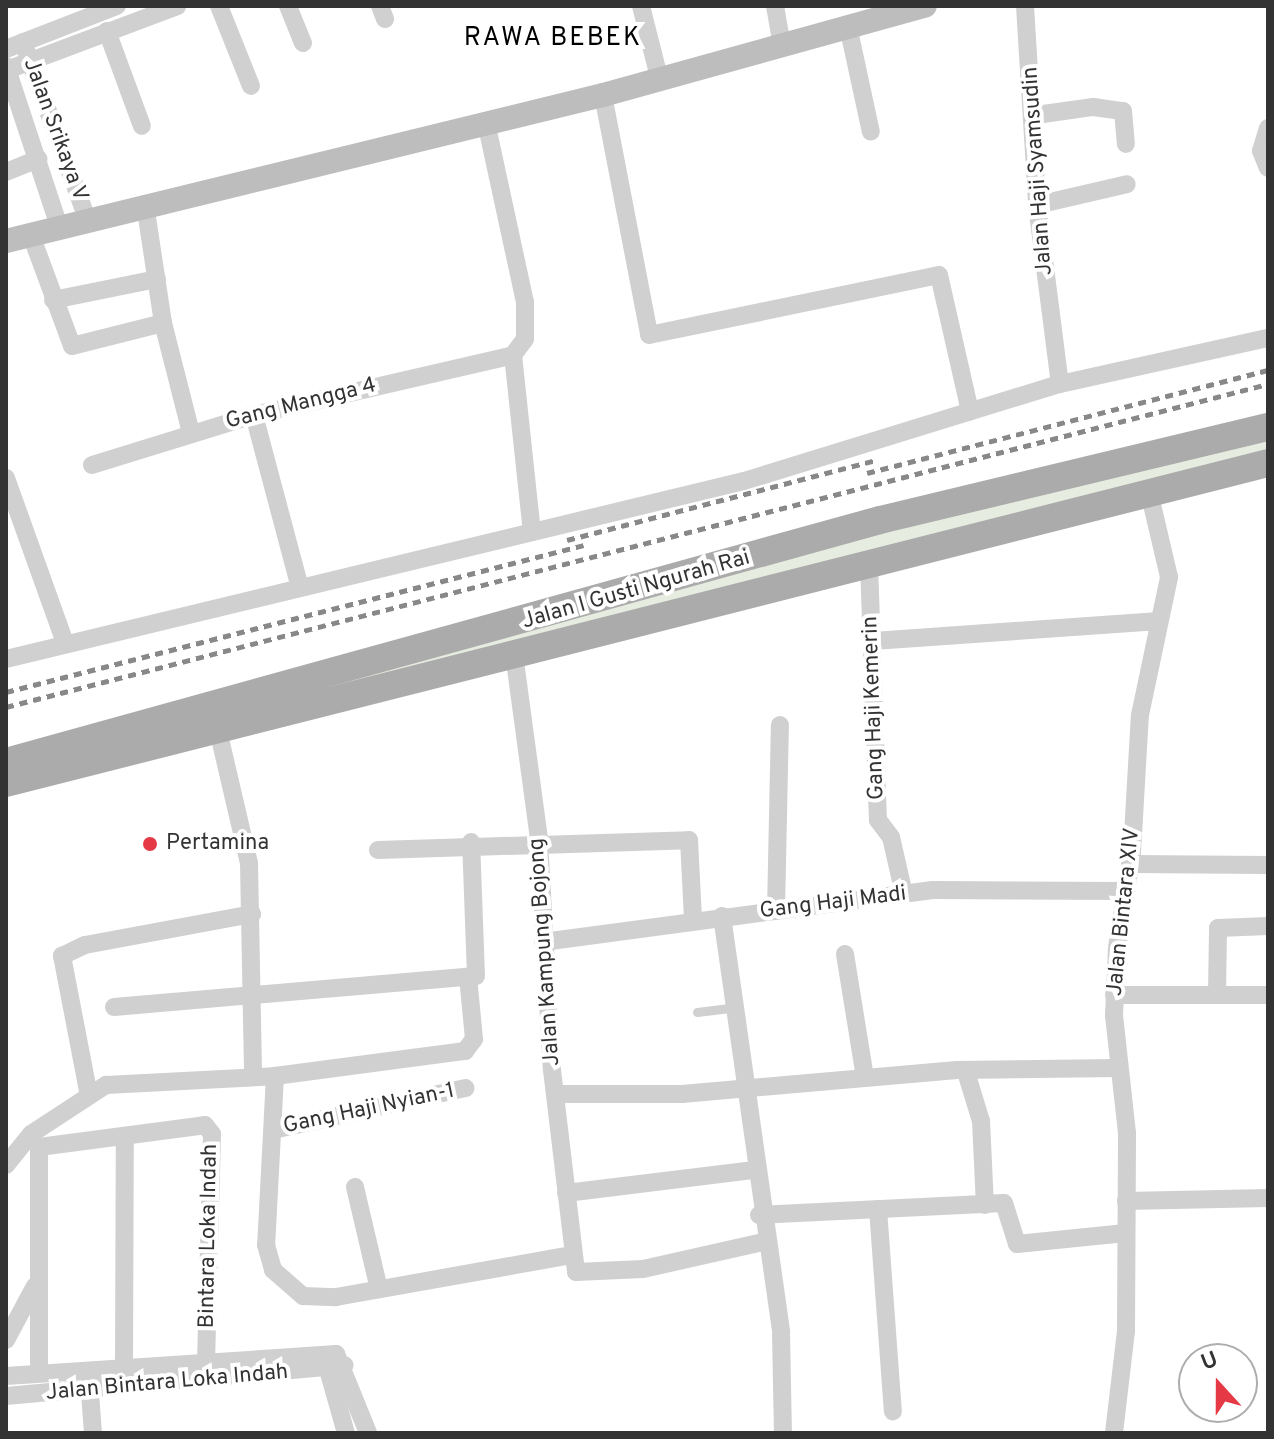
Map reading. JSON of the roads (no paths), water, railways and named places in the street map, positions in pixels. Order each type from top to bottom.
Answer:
[{"type":"main road","name":"Jalan I Gusti Ngurah Rai","points":[[6,783],[105,748],[880,520],[1268,427]]},
{"type":"main road","name":"Jalan I Gusti Ngurah Rai","points":[[6,762],[218,730],[1268,463]]},
{"type":"main road","points":[[869,564],[880,520]]},
{"type":"street","points":[[14,45],[117,6]]},
{"type":"street","points":[[7,68],[177,6]]},
{"type":"street","points":[[219,6],[251,86]]},
{"type":"street","points":[[288,6],[303,43]]},
{"type":"street","points":[[641,6],[659,77]]},
{"type":"street","points":[[775,6],[782,45]]},
{"type":"street","points":[[6,241],[145,204],[603,95],[659,77],[925,6]]},
{"type":"street","name":"Jalan Haji Syamsudin","points":[[1025,6],[1036,115],[1037,205],[1060,384]]},
{"type":"street","points":[[848,26],[871,132]]},
{"type":"street","points":[[107,31],[142,126]]},
{"type":"street","name":"Jalan Srikaya V","points":[[14,45],[31,60],[87,219]]},
{"type":"street","name":"Jalan Srikaya V","points":[[7,68],[14,116],[38,159],[59,226]]},
{"type":"street","points":[[603,95],[649,335],[939,275],[970,412]]},
{"type":"street","points":[[1036,115],[1123,111],[1126,144]]},
{"type":"street","points":[[486,122],[525,302],[525,339],[513,355],[532,532]]},
{"type":"street","points":[[1268,128],[1261,151],[1268,168]]},
{"type":"street","points":[[6,172],[38,159]]},
{"type":"street","points":[[1037,205],[1127,184]]},
{"type":"street","points":[[145,204],[163,323],[191,433]]},
{"type":"street","points":[[31,235],[72,346],[163,323]]},
{"type":"street","points":[[53,300],[157,279]]},
{"type":"street","points":[[6,659],[299,584],[757,477],[1060,384],[1268,338]]},
{"type":"street","name":"Gang Mangga 4","points":[[92,465],[254,415],[513,355]]},
{"type":"street","points":[[254,415],[299,584]]},
{"type":"street","points":[[6,478],[14,527],[65,643]]},
{"type":"street","name":"Jalan Bintara XIV","points":[[1114,1433],[1126,1331],[1126,1201],[1114,995],[1130,864],[1138,727],[1169,577],[1149,492]]},
{"type":"street","name":"Gang Haji Kemerin","points":[[869,564],[878,820],[891,837],[904,894]]},
{"type":"street","points":[[873,641],[1159,621]]},
{"type":"street","name":"Jalan Kampung Bojong","points":[[514,654],[539,840],[543,942],[556,1094],[966,1072],[1119,1068]]},
{"type":"street","points":[[776,911],[780,725]]},
{"type":"street","points":[[218,730],[236,781],[252,914],[253,1073]]},
{"type":"street","points":[[378,850],[471,842],[689,840],[693,920]]},
{"type":"street","points":[[114,1007],[468,977],[478,972],[471,842]]},
{"type":"street","points":[[1130,864],[1268,865]]},
{"type":"street","name":"Gang Haji Madi","points":[[543,942],[904,894],[1126,891]]},
{"type":"street","points":[[89,1096],[62,956],[85,945],[252,914]]},
{"type":"street","points":[[722,916],[747,1086],[759,1215],[781,1332],[783,1433]]},
{"type":"street","points":[[1217,994],[1218,928],[1268,926]]},
{"type":"street","points":[[845,954],[865,1077]]},
{"type":"street","points":[[8,1157],[106,1085],[253,1073],[275,1076],[465,1051],[474,1039],[468,977]]},
{"type":"street","points":[[1114,995],[1268,995]]},
{"type":"street","points":[[966,1072],[981,1121],[985,1205]]},
{"type":"street","points":[[275,1076],[273,1130],[263,1223],[273,1270],[315,1300],[572,1255]]},
{"type":"street","name":"Gang Haji Nyian-1","points":[[273,1130],[465,1088]]},
{"type":"street","points":[[556,1094],[576,1272],[587,1277],[763,1242]]},
{"type":"street","name":"Bintara Loka Indah","points":[[39,1373],[36,1284],[39,1147],[205,1125],[212,1134],[206,1361]]},
{"type":"street","points":[[124,1368],[125,1137]]},
{"type":"street","points":[[566,1193],[753,1170]]},
{"type":"street","points":[[355,1187],[379,1289]]},
{"type":"street","points":[[1126,1201],[1268,1198]]},
{"type":"street","points":[[759,1215],[985,1205],[1011,1208],[1009,1232],[1017,1244],[1125,1233]]},
{"type":"street","points":[[878,1209],[893,1411]]},
{"type":"street","points":[[6,1340],[36,1284]]},
{"type":"street","name":"Jalan Bintara Loka Indah","points":[[6,1376],[206,1361],[332,1363]]},
{"type":"street","points":[[332,1363],[346,1433]]},
{"type":"street","points":[[332,1363],[368,1433]]},
{"type":"street","name":"Jalan Bintara Loka Indah","points":[[6,1396],[332,1363]]},
{"type":"street","points":[[88,1370],[93,1433]]},
{"type":"lane","points":[[697,1012],[736,1007]]},
{"type":"railway","points":[[867,473],[1268,370]]},
{"type":"railway","points":[[6,707],[1268,384]]},
{"type":"railway","points":[[567,540],[877,460]]},
{"type":"railway","points":[[6,692],[584,545]]},
{"type":"place","name":"Pertamina","points":[[150,844]]},
{"type":"district","name":"RAWA BEBEK","points":[[553,39]]}]
